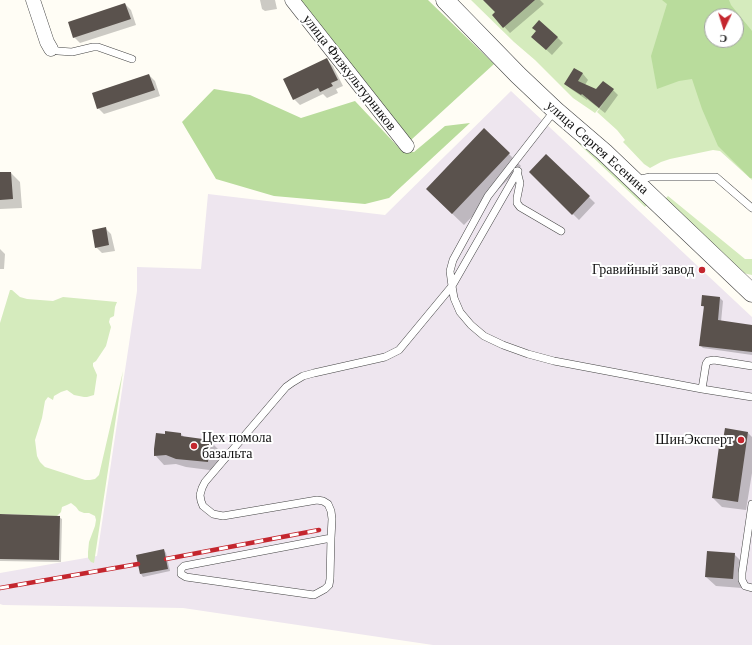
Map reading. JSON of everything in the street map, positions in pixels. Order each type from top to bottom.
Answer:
[{"type":"street","points":[[34,0],[50,49]]},
{"type":"street","name":"улица Физкультурников","points":[[292,0],[407,146]]},
{"type":"street","name":"улица Сергея Есенина","points":[[445,0],[518,75],[555,110],[604,152],[752,293]]},
{"type":"lane","points":[[50,49],[72,52],[98,47],[132,59]]},
{"type":"lane","points":[[555,110],[488,196],[456,252],[450,271],[454,298],[460,312],[470,325],[484,336],[528,354],[554,361],[752,397]]},
{"type":"lane","points":[[514,164],[518,172],[520,183],[517,204],[561,231]]},
{"type":"lane","points":[[332,538],[184,566],[181,569],[181,574],[186,577],[314,595],[329,585],[332,538],[332,519],[328,504],[318,500],[223,516],[213,514],[203,506],[200,495],[202,488],[205,482],[286,387],[303,376],[385,358],[402,347],[452,286],[518,172]]},
{"type":"lane","points":[[634,181],[650,177],[716,177],[752,208]]},
{"type":"lane","points":[[702,389],[706,364],[708,361],[714,360],[752,366]]},
{"type":"lane","points":[[752,504],[742,573],[742,580],[745,586],[752,588]]},
{"type":"shaded area","points":[[511,91],[752,317],[752,645],[433,645],[183,608],[0,604],[0,573],[97,556],[137,291],[137,267],[201,269],[208,194],[385,215]]},
{"type":"green space","points":[[300,0],[428,0],[494,64],[411,140]]},
{"type":"green space","points":[[471,0],[752,0],[752,180],[720,151],[713,150],[670,159],[650,168],[644,164],[623,142],[625,140],[617,130],[597,112],[604,103],[595,113],[573,98],[535,60],[514,42]]},
{"type":"green space","points":[[662,0],[729,0],[733,8],[704,8],[704,48],[744,48],[744,21],[752,31],[752,178],[750,178],[718,146],[702,109],[692,79],[679,81],[657,89],[651,56],[667,4]]},
{"type":"green space","points":[[214,89],[250,95],[301,118],[355,101],[402,151],[414,152],[445,126],[470,123],[389,198],[365,204],[274,196],[216,179],[182,122]]},
{"type":"green space","points":[[569,130],[647,205],[645,207],[580,145],[568,131]]},
{"type":"green space","points":[[668,196],[745,259],[752,259],[752,275],[743,273],[665,199]]},
{"type":"green space","points":[[10,290],[20,297],[27,299],[53,301],[63,297],[117,302],[114,316],[110,318],[109,322],[111,327],[106,346],[93,363],[97,375],[94,395],[84,397],[74,395],[67,390],[54,396],[53,400],[48,397],[45,401],[42,418],[35,440],[37,456],[45,467],[85,480],[95,479],[99,475],[123,371],[94,563],[88,558],[88,552],[89,542],[95,526],[95,516],[79,511],[71,503],[62,507],[61,512],[57,516],[0,514],[0,323]]},
{"type":"building","points":[[483,0],[535,0],[503,28],[492,15],[495,12]]},
{"type":"building","points":[[125,3],[131,19],[73,38],[68,22]]},
{"type":"building","points":[[539,20],[558,37],[546,50],[531,37],[536,31],[532,28]]},
{"type":"building","points":[[327,58],[338,80],[331,83],[333,86],[320,92],[318,88],[293,100],[283,79]]},
{"type":"building","points":[[574,68],[583,73],[578,81],[596,89],[603,81],[614,89],[599,108],[582,94],[581,95],[564,84]]},
{"type":"building","points":[[149,74],[155,90],[97,109],[92,93]]},
{"type":"building","points":[[484,128],[510,153],[452,214],[426,189]]},
{"type":"building","points":[[546,154],[590,196],[572,215],[529,172]]},
{"type":"building","points":[[0,172],[11,172],[13,199],[0,200]]},
{"type":"building","points":[[106,227],[109,245],[95,248],[92,230]]},
{"type":"building","points":[[702,295],[720,297],[718,320],[752,325],[752,352],[699,346],[704,306],[701,306]]},
{"type":"building","points":[[725,428],[748,432],[738,502],[712,498],[720,439],[723,440]]},
{"type":"building","name":"Цех помола базальта","points":[[165,431],[181,433],[181,436],[210,440],[208,462],[176,459],[166,455],[154,456],[156,433],[165,434]]},
{"type":"building","points":[[0,514],[60,516],[59,560],[0,559]]},
{"type":"building","points":[[164,549],[168,569],[140,574],[136,555]]},
{"type":"building","points":[[707,551],[735,553],[733,579],[705,577]]},
{"type":"railway","points":[[166,559],[319,530]]},
{"type":"railway","points":[[0,588],[138,564]]},
{"type":"place","name":"Гравийный завод","points":[[702,270]]},
{"type":"place","name":"ШинЭксперт","points":[[741,440]]},
{"type":"place","name":"Цех помола базальта","points":[[194,446]]}]
